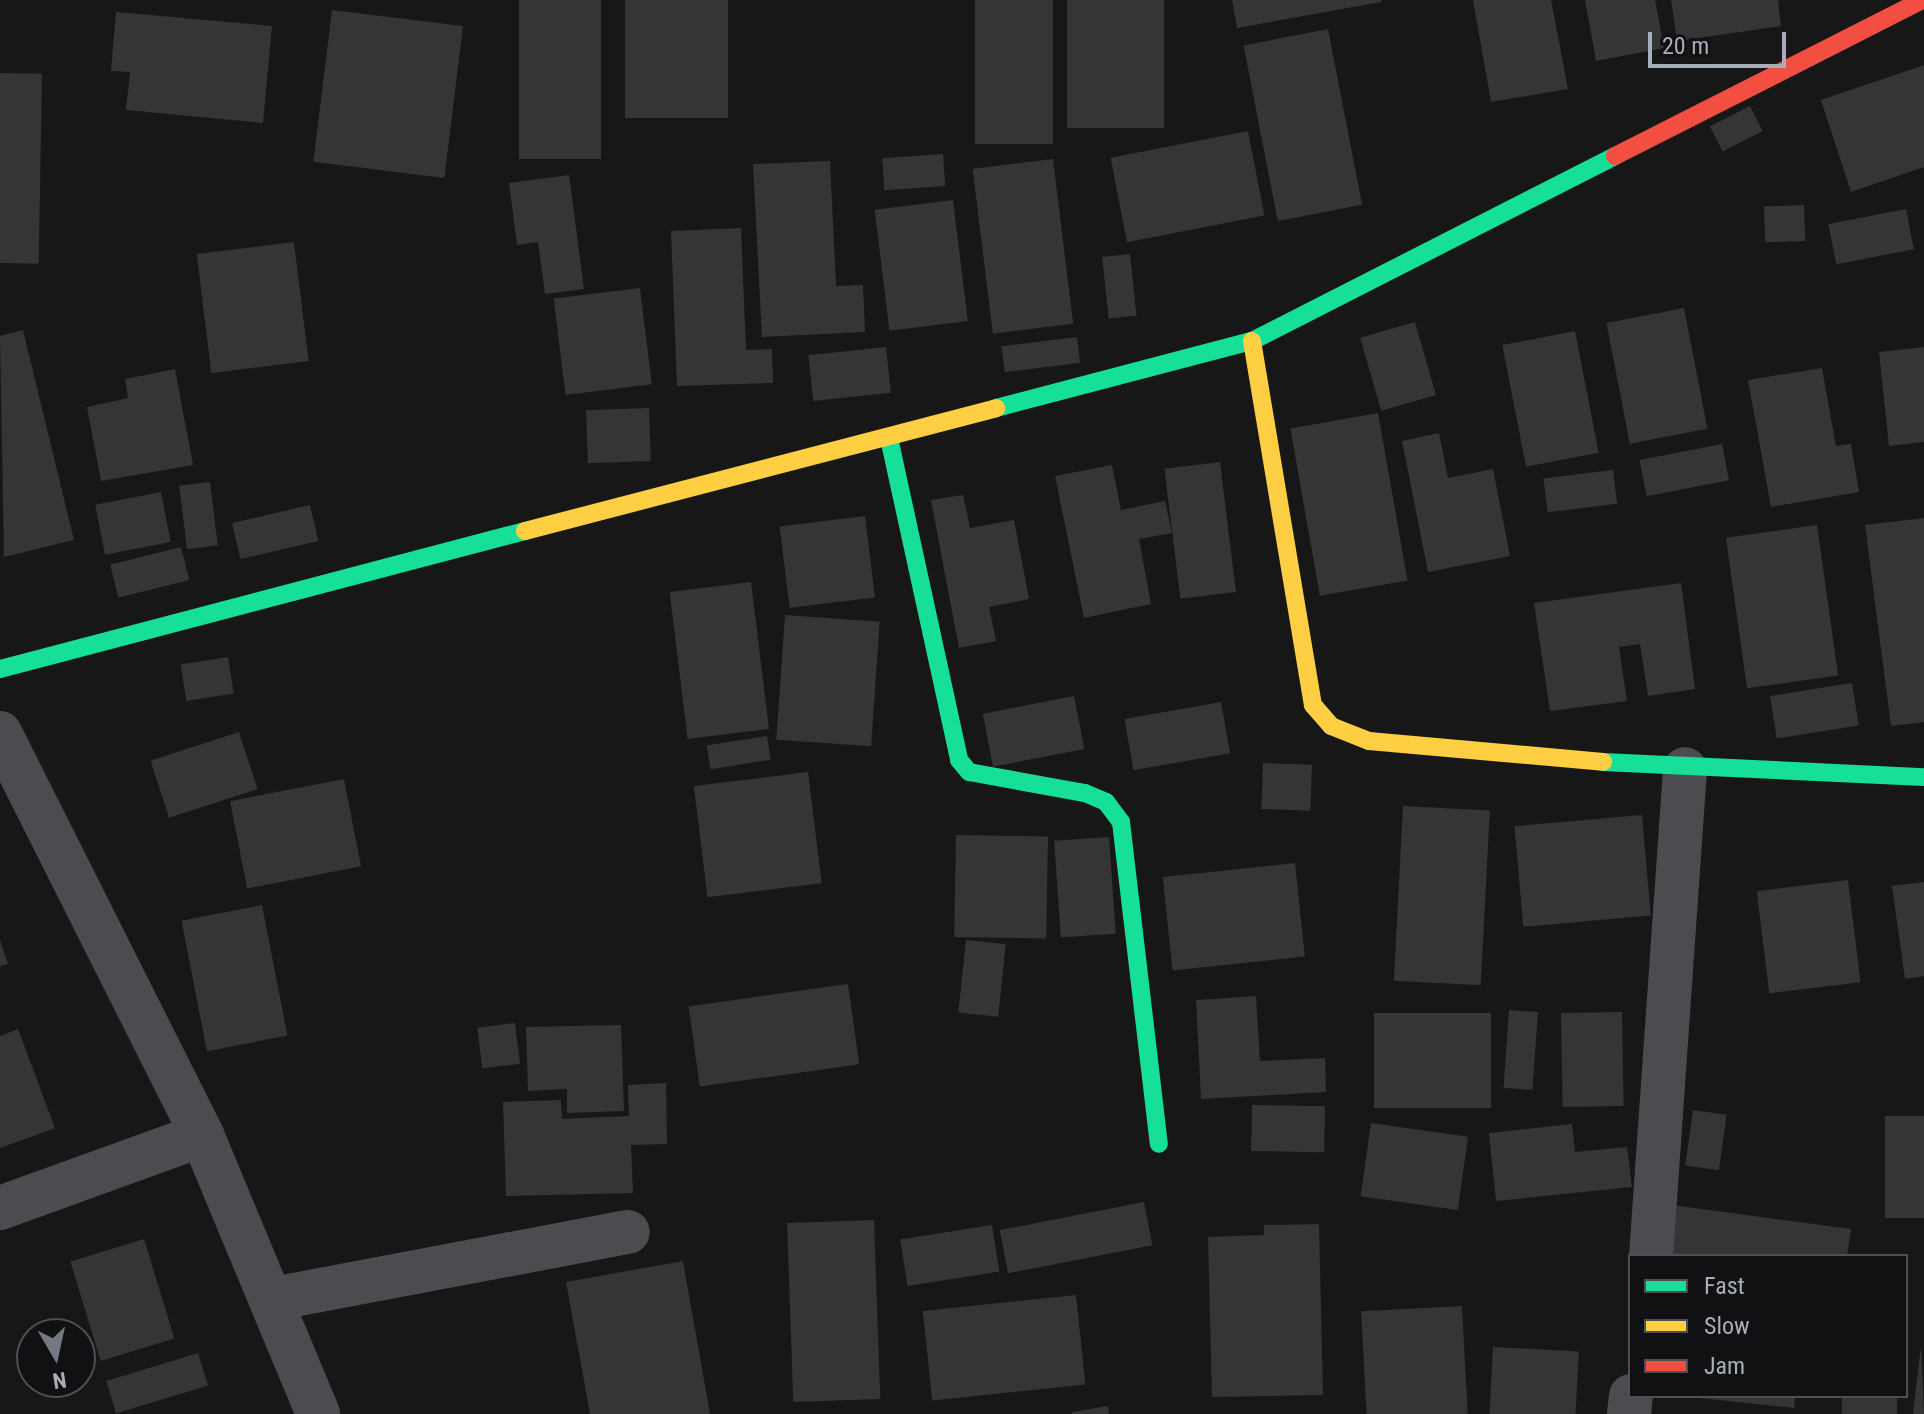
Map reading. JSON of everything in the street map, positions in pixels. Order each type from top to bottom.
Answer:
[{"type":"street","points":[[0,669],[1252,341],[1922,0]]},
{"type":"street","points":[[1252,341],[1313,705],[1331,726],[1369,741],[1685,769],[1924,777]]},
{"type":"street","points":[[889,438],[959,760],[969,772],[1085,793],[1106,802],[1121,822],[1159,1144]]},
{"type":"street","points":[[0,733],[202,1135],[273,1299],[318,1414]]},
{"type":"street","points":[[1651,1254],[1685,769]]},
{"type":"street","points":[[0,1208],[202,1135]]},
{"type":"street","points":[[273,1299],[628,1232]]},
{"type":"building","points":[[519,0],[601,0],[601,159],[519,159]]},
{"type":"building","points":[[625,0],[728,0],[728,118],[625,118]]},
{"type":"building","points":[[975,0],[1053,0],[1053,144],[975,144]]},
{"type":"building","points":[[1067,0],[1164,0],[1164,128],[1067,128]]},
{"type":"building","points":[[1232,0],[1381,0],[1381,2],[1237,28]]},
{"type":"building","points":[[1473,0],[1551,0],[1568,89],[1491,102]]},
{"type":"building","points":[[1585,0],[1655,0],[1664,48],[1596,61]]},
{"type":"building","points":[[1671,0],[1778,0],[1781,26],[1677,41]]},
{"type":"building","points":[[332,10],[463,26],[444,178],[313,162]]},
{"type":"building","points":[[116,12],[272,26],[263,123],[126,110],[130,72],[111,71]]},
{"type":"building","points":[[1328,29],[1362,205],[1278,221],[1244,45]]},
{"type":"building","points":[[1924,65],[1924,167],[1851,192],[1821,100]]},
{"type":"building","points":[[0,73],[42,74],[39,264],[0,263]]},
{"type":"building","points":[[1750,106],[1763,131],[1723,151],[1710,126]]},
{"type":"building","points":[[1248,131],[1264,215],[1127,242],[1111,158]]},
{"type":"building","points":[[943,154],[945,186],[884,190],[882,158]]},
{"type":"building","points":[[1053,159],[1073,324],[993,334],[973,169]]},
{"type":"building","points":[[830,161],[836,286],[863,285],[865,332],[762,337],[753,164]]},
{"type":"building","points":[[569,175],[584,289],[545,294],[538,242],[517,245],[509,183]]},
{"type":"building","points":[[953,200],[968,321],[889,331],[875,210]]},
{"type":"building","points":[[1804,205],[1805,241],[1765,242],[1764,206]]},
{"type":"building","points":[[1906,209],[1914,249],[1836,264],[1828,224]]},
{"type":"building","points":[[741,228],[746,350],[772,349],[773,383],[677,386],[671,231]]},
{"type":"building","points":[[294,242],[309,361],[211,373],[197,254]]},
{"type":"building","points":[[1130,254],[1136,316],[1109,319],[1102,257]]},
{"type":"building","points":[[640,288],[652,384],[565,395],[554,299]]},
{"type":"building","points":[[1684,308],[1707,429],[1630,444],[1606,323]]},
{"type":"building","points":[[1415,322],[1436,395],[1381,411],[1360,338]]},
{"type":"building","points":[[23,330],[74,540],[4,557],[0,336]]},
{"type":"building","points":[[1575,331],[1599,453],[1526,467],[1502,345]]},
{"type":"building","points":[[1077,337],[1080,363],[1005,372],[1002,346]]},
{"type":"building","points":[[886,347],[891,393],[813,401],[808,355]]},
{"type":"building","points":[[1924,347],[1924,442],[1889,446],[1879,352]]},
{"type":"building","points":[[1822,368],[1836,446],[1851,444],[1859,492],[1771,507],[1748,380]]},
{"type":"building","points":[[175,369],[193,465],[101,481],[87,407],[128,398],[125,379]]},
{"type":"building","points":[[649,408],[651,461],[588,463],[586,410]]},
{"type":"building","points":[[1378,413],[1408,580],[1320,596],[1290,428]]},
{"type":"building","points":[[1439,433],[1448,478],[1493,469],[1510,556],[1428,572],[1402,441]]},
{"type":"building","points":[[1722,444],[1729,480],[1647,496],[1640,460]]},
{"type":"building","points":[[1220,462],[1236,592],[1180,599],[1164,469]]},
{"type":"building","points":[[1112,465],[1121,510],[1165,501],[1172,533],[1139,539],[1151,604],[1084,618],[1055,476]]},
{"type":"building","points":[[1613,470],[1617,504],[1548,512],[1544,479]]},
{"type":"building","points":[[210,482],[218,546],[187,549],[179,486]]},
{"type":"building","points":[[161,492],[171,542],[105,555],[95,505]]},
{"type":"building","points":[[963,495],[970,528],[1014,520],[1029,599],[989,607],[996,641],[959,648],[931,500]]},
{"type":"building","points":[[310,505],[318,541],[240,559],[232,523]]},
{"type":"building","points":[[865,516],[875,597],[790,608],[780,526]]},
{"type":"building","points":[[1924,518],[1924,722],[1891,726],[1865,525]]},
{"type":"building","points":[[1817,525],[1838,676],[1747,688],[1726,538]]},
{"type":"building","points":[[181,547],[189,580],[118,598],[110,565]]},
{"type":"building","points":[[751,582],[769,729],[688,739],[670,592]]},
{"type":"building","points":[[1681,583],[1695,689],[1648,696],[1640,644],[1619,647],[1627,701],[1550,711],[1534,603]]},
{"type":"building","points":[[785,615],[880,622],[871,746],[776,740]]},
{"type":"building","points":[[228,657],[234,694],[186,701],[181,665]]},
{"type":"building","points":[[1852,683],[1859,725],[1777,738],[1770,696]]},
{"type":"building","points":[[1074,696],[1084,749],[993,767],[983,714]]},
{"type":"building","points":[[1221,702],[1230,753],[1134,770],[1124,719]]},
{"type":"building","points":[[239,732],[258,789],[169,818],[151,761]]},
{"type":"building","points":[[767,736],[771,760],[711,769],[707,746]]},
{"type":"building","points":[[1263,763],[1312,765],[1310,811],[1261,809]]},
{"type":"building","points":[[808,772],[822,883],[708,897],[694,786]]},
{"type":"building","points":[[344,779],[361,866],[247,888],[230,801]]},
{"type":"building","points":[[1403,806],[1490,811],[1481,985],[1394,981]]},
{"type":"building","points":[[1642,815],[1651,916],[1523,927],[1514,826]]},
{"type":"building","points":[[956,835],[1048,837],[1046,939],[954,937]]},
{"type":"building","points":[[1109,837],[1116,934],[1061,938],[1054,841]]},
{"type":"building","points":[[1295,863],[1305,956],[1173,970],[1163,877]]},
{"type":"building","points":[[1848,880],[1861,982],[1769,993],[1757,891]]},
{"type":"building","points":[[1924,882],[1924,976],[1905,979],[1892,886]]},
{"type":"building","points":[[262,905],[287,1036],[207,1051],[182,921]]},
{"type":"building","points":[[0,940],[8,964],[0,966]]},
{"type":"building","points":[[966,940],[1006,944],[998,1017],[958,1013]]},
{"type":"building","points":[[848,984],[859,1064],[700,1087],[689,1006]]},
{"type":"building","points":[[1256,996],[1260,1061],[1325,1058],[1326,1092],[1201,1099],[1196,1000]]},
{"type":"building","points":[[1509,1010],[1538,1012],[1532,1090],[1504,1088]]},
{"type":"building","points":[[1622,1012],[1624,1106],[1563,1107],[1561,1013]]},
{"type":"building","points":[[1374,1013],[1491,1013],[1491,1108],[1374,1108]]},
{"type":"building","points":[[515,1023],[520,1064],[482,1068],[477,1028]]},
{"type":"building","points":[[621,1025],[624,1111],[567,1113],[567,1089],[528,1091],[526,1027]]},
{"type":"building","points":[[18,1029],[55,1128],[0,1148],[0,1036]]},
{"type":"building","points":[[666,1083],[667,1144],[631,1145],[633,1193],[506,1196],[503,1102],[561,1100],[562,1119],[629,1116],[628,1085]]},
{"type":"building","points":[[1252,1105],[1325,1106],[1324,1152],[1251,1151]]},
{"type":"building","points":[[1693,1110],[1727,1115],[1719,1170],[1685,1165]]},
{"type":"building","points":[[1885,1116],[1924,1116],[1924,1218],[1885,1218]]},
{"type":"building","points":[[1371,1123],[1468,1137],[1458,1210],[1361,1196]]},
{"type":"building","points":[[1572,1124],[1575,1152],[1627,1147],[1632,1187],[1496,1201],[1489,1133]]},
{"type":"building","points":[[1144,1202],[1152,1245],[1008,1273],[1000,1230]]},
{"type":"building","points":[[1672,1205],[1851,1229],[1847,1254],[1664,1254]]},
{"type":"building","points":[[874,1220],[880,1399],[793,1402],[787,1223]]},
{"type":"building","points":[[1319,1224],[1323,1395],[1212,1397],[1208,1237],[1264,1235],[1264,1225]]},
{"type":"building","points":[[992,1225],[999,1271],[907,1286],[900,1240]]},
{"type":"building","points":[[144,1239],[174,1338],[101,1361],[96,1345],[96,1318],[88,1318],[70,1262]]},
{"type":"building","points":[[683,1261],[710,1414],[590,1414],[566,1282]]},
{"type":"building","points":[[1076,1295],[1085,1385],[932,1401],[923,1311]]},
{"type":"building","points":[[1462,1306],[1468,1414],[1367,1414],[1361,1311]]},
{"type":"building","points":[[1921,1346],[1924,1414],[1913,1414]]},
{"type":"building","points":[[1493,1347],[1579,1352],[1576,1414],[1489,1414]]},
{"type":"building","points":[[198,1353],[208,1386],[116,1414],[106,1381]]},
{"type":"building","points":[[1700,1398],[1795,1398],[1794,1408]]},
{"type":"building","points":[[1842,1398],[1897,1398],[1897,1414],[1842,1414]]},
{"type":"building","points":[[1108,1406],[1109,1414],[1072,1414],[1072,1412]]},
{"type":"traffic: fast","points":[[996,408],[1252,341],[1615,156]]},
{"type":"traffic: fast","points":[[889,438],[959,760],[969,772],[1085,793],[1106,802],[1121,822],[1159,1144]]},
{"type":"traffic: fast","points":[[0,669],[525,531]]},
{"type":"traffic: fast","points":[[1603,762],[1924,777]]},
{"type":"traffic: slow","points":[[1252,341],[1313,705],[1331,726],[1369,741],[1603,762]]},
{"type":"traffic: slow","points":[[525,531],[996,408]]},
{"type":"traffic: jam","points":[[1615,156],[1922,0]]}]
